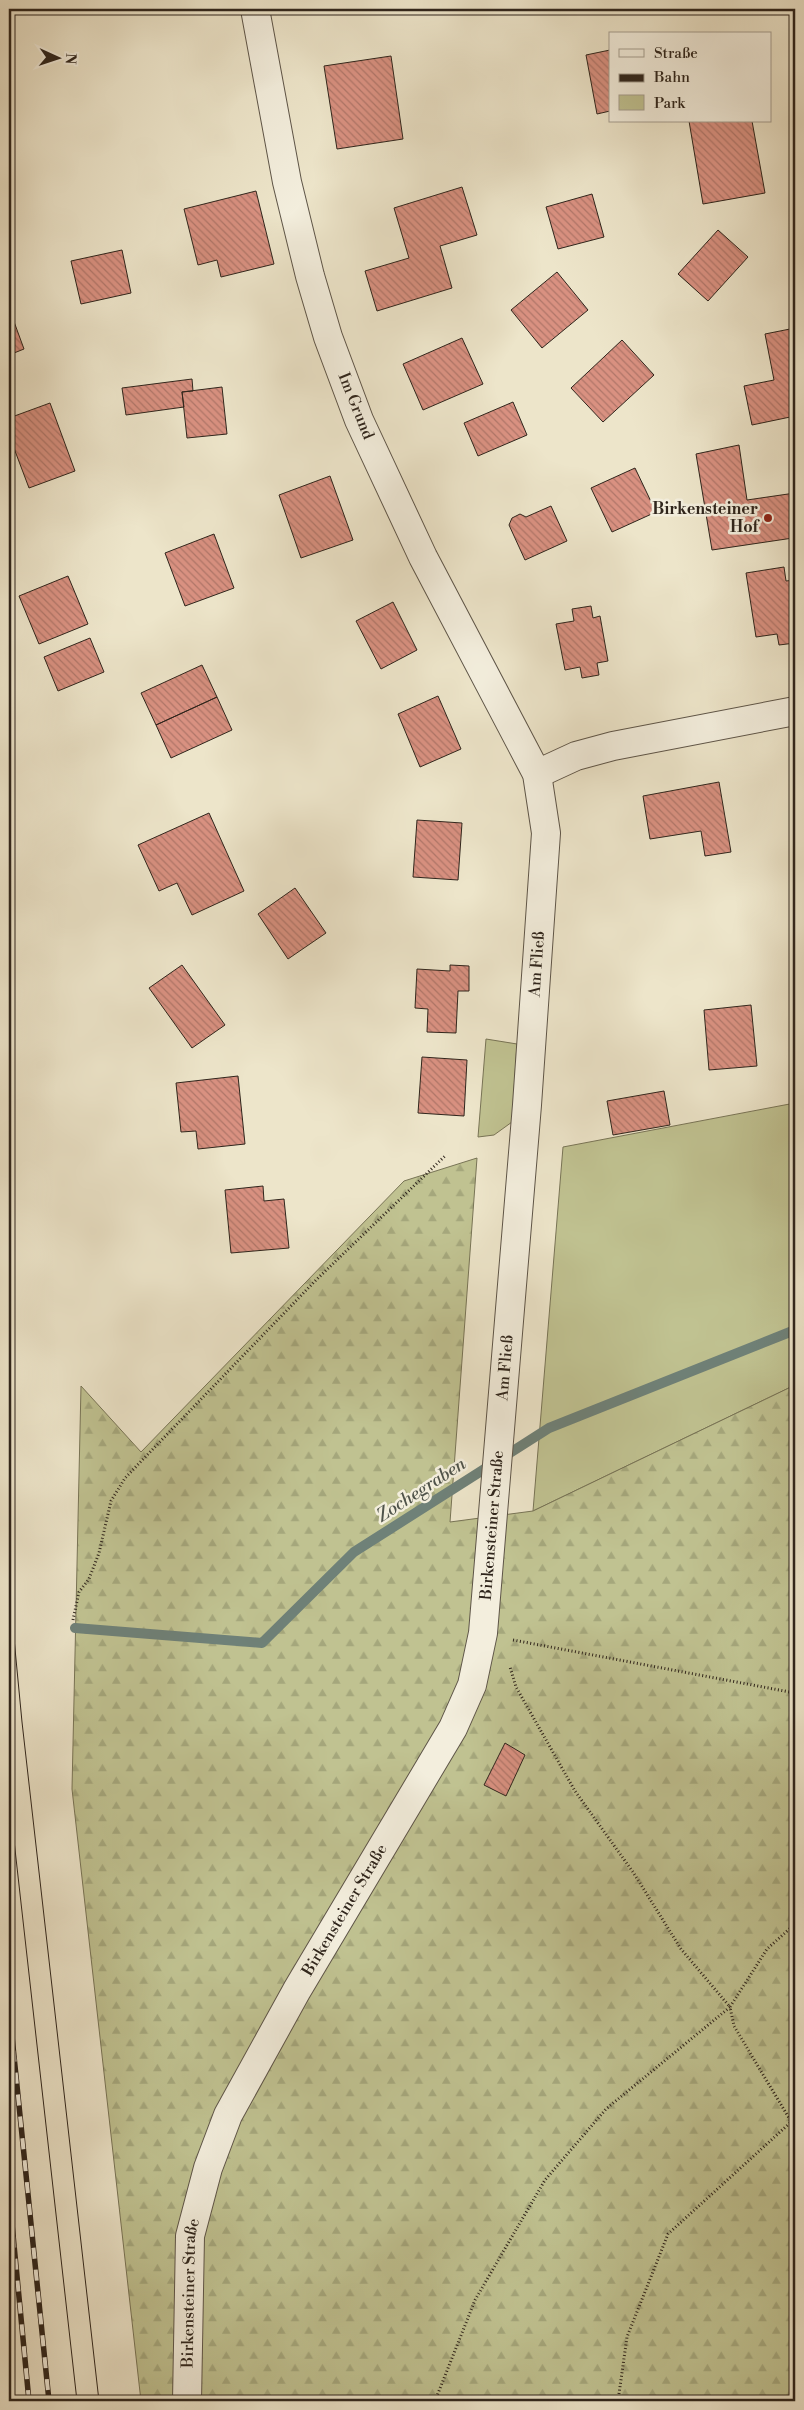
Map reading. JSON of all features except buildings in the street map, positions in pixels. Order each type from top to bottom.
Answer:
[{"type":"street","name":"Im Grund","points":[[255,9],[288,182],[310,276],[332,346],[359,420],[423,557],[537,774]]},
{"type":"street","points":[[537,774],[576,756],[613,746],[795,711]]},
{"type":"street","name":"Am Fließ","points":[[499,1419],[543,892],[546,833],[537,774]]},
{"type":"street","name":"Birkensteiner Straße","points":[[187,2401],[190,2236],[208,2168],[228,2115],[292,1998],[452,1728],[492,1635],[493,1512],[499,1419]]},
{"type":"path","points":[[73,1620],[79,1592],[89,1579],[99,1553],[112,1501],[125,1478],[316,1280],[446,1155]]},
{"type":"path","points":[[492,1635],[795,1692]]},
{"type":"path","points":[[492,1635],[516,1687],[575,1791],[633,1872],[681,1949],[730,2006],[734,2026],[795,2128]]},
{"type":"path","points":[[435,2401],[474,2300],[545,2180],[606,2109],[730,2006],[767,1949],[795,1924]]},
{"type":"path","points":[[618,2401],[627,2337],[668,2234],[791,2122],[795,2121]]},
{"type":"green space","points":[[486,1039],[517,1044],[512,1122],[494,1135],[478,1137]]},
{"type":"green space","points":[[795,1103],[795,1385],[533,1511],[563,1147]]},
{"type":"green space","points":[[477,1158],[450,1522],[533,1511],[795,1385],[795,2401],[141,2401],[72,1789],[81,1386],[141,1452],[404,1181]]},
{"type":"waterway","name":"Zochegraben","points":[[75,1628],[262,1643],[354,1552],[549,1428],[795,1330]]},
{"type":"tram line","points":[[9,1586],[22,1722],[99,2401]]},
{"type":"tram line","points":[[9,1796],[77,2401]]},
{"type":"railway","points":[[9,2007],[49,2401]]},
{"type":"railway","points":[[9,2193],[29,2401]]},
{"type":"place","name":"Birkensteiner Hof","points":[[768,518]]}]
